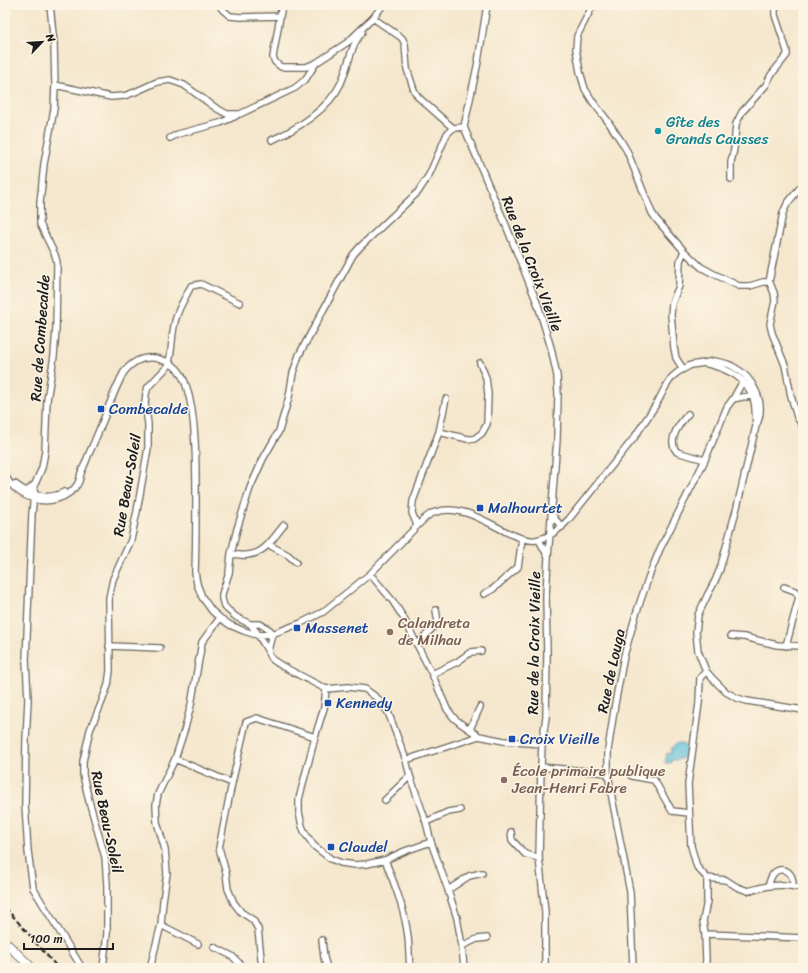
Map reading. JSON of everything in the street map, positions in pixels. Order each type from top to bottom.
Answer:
[{"type":"street","name":"Rue de Combecalde","points":[[50,5],[54,44],[54,109],[44,164],[40,203],[40,224],[57,262],[56,329],[54,356],[47,400],[42,468],[35,484],[32,514],[26,660],[28,700],[25,805],[28,851],[33,888],[82,968]]},
{"type":"street","points":[[219,5],[230,16],[280,16]]},
{"type":"street","points":[[282,5],[274,57],[275,62],[281,67],[306,67],[316,63],[348,42],[373,18],[383,5]]},
{"type":"street","points":[[271,632],[260,624],[250,624],[236,617],[224,606],[222,599],[222,594],[229,573],[231,554],[250,488],[263,459],[279,430],[299,355],[353,255],[418,192],[429,175],[447,134],[453,128],[464,127],[478,62],[487,5]]},
{"type":"street","points":[[593,5],[577,36],[576,49],[580,72],[585,89],[621,140],[627,151],[652,213],[684,251],[701,267],[739,286],[750,286],[763,282],[769,282]]},
{"type":"street","points":[[731,179],[731,162],[734,149],[736,124],[742,112],[766,85],[787,55],[775,15],[775,9],[778,5]]},
{"type":"street","points":[[373,18],[402,38],[405,44],[408,69],[414,90],[418,97],[453,128]]},
{"type":"street","points":[[272,140],[287,134],[322,108],[332,97],[340,84],[355,44],[365,26]]},
{"type":"street","points":[[170,138],[178,134],[220,123],[295,88],[305,80],[316,63]]},
{"type":"street","points":[[55,85],[110,97],[124,96],[157,82],[170,80],[184,85],[227,114],[240,114]]},
{"type":"street","name":"Rue de la Croix Vieille","points":[[464,127],[537,304],[551,348],[557,376],[557,439],[549,535],[546,596],[546,717],[542,744],[539,858],[545,912],[545,968]]},
{"type":"street","points":[[803,184],[787,204],[769,282],[772,287],[775,301],[770,324],[772,333],[785,365],[797,417],[803,427]]},
{"type":"street","points":[[683,369],[676,358],[671,315],[672,303],[679,286],[680,261],[684,251]]},
{"type":"street","points":[[169,363],[171,341],[177,315],[191,286],[201,284],[240,303]]},
{"type":"street","points":[[5,473],[7,480],[14,488],[26,496],[46,497],[66,491],[82,473],[124,372],[130,365],[143,359],[158,358],[169,363],[183,376],[187,386],[194,423],[196,446],[195,572],[197,584],[207,605],[220,618],[230,625],[244,631],[256,633],[287,629],[323,612],[370,574],[417,525],[436,512],[454,510],[462,511],[522,539],[540,539],[562,527],[581,506],[634,438],[672,377],[691,365],[714,361],[732,366],[744,375],[752,384],[757,394],[760,407],[760,419],[756,426]]},
{"type":"street","name":"Rue Beau-Soleil","points":[[103,968],[107,934],[107,884],[105,857],[83,775],[83,761],[90,730],[108,685],[110,671],[109,598],[113,579],[131,540],[137,511],[148,448],[146,394],[148,387],[169,363]]},
{"type":"street","points":[[439,432],[468,439],[474,439],[482,433],[487,424],[488,394],[486,378],[480,363]]},
{"type":"street","points":[[704,363],[726,369],[743,381],[752,396],[755,407],[756,426],[738,507],[720,569],[698,615],[696,632],[698,651],[706,671],[726,692],[747,701],[803,710]]},
{"type":"street","name":"Rue de Louga","points":[[633,968],[630,892],[608,772],[608,750],[615,704],[624,656],[649,576],[660,549],[705,460],[727,407],[734,399],[743,381]]},
{"type":"street","points":[[734,399],[742,396],[752,396]]},
{"type":"street","points":[[417,525],[412,513],[413,501],[439,432],[446,400]]},
{"type":"street","points":[[688,414],[680,423],[672,439],[675,450],[677,452],[705,460]]},
{"type":"street","points":[[5,473],[17,485],[34,496]]},
{"type":"street","name":"Rue de Combecalde","points":[[27,491],[35,484]]},
{"type":"street","points":[[551,511],[555,519],[562,527]]},
{"type":"street","points":[[231,554],[247,556],[262,550],[269,545],[284,525]]},
{"type":"street","points":[[484,594],[493,589],[518,567],[522,539]]},
{"type":"street","name":"Rue de la Croix Vieille","points":[[540,539],[548,558]]},
{"type":"street","points":[[269,545],[288,555],[296,562]]},
{"type":"street","points":[[370,574],[392,600],[403,617],[448,709],[454,718],[479,736],[509,742],[542,744]]},
{"type":"street","points":[[784,587],[795,591],[801,597],[786,646]]},
{"type":"street","points":[[417,645],[438,622],[436,610]]},
{"type":"street","points":[[150,968],[161,925],[167,873],[165,850],[157,822],[156,805],[158,794],[175,758],[185,728],[191,705],[202,642],[220,618]]},
{"type":"street","points":[[250,624],[273,660],[282,666],[326,689],[348,686],[364,689],[377,698],[388,712],[406,760],[431,842],[457,918],[464,968]]},
{"type":"street","points":[[268,651],[271,632]]},
{"type":"street","points":[[731,636],[744,637],[777,645],[803,646]]},
{"type":"street","points":[[109,646],[160,648]]},
{"type":"street","points":[[432,674],[457,662],[471,652],[481,651]]},
{"type":"street","points":[[706,671],[700,678],[699,704],[688,784],[691,846],[697,867],[707,878],[726,880],[748,891],[768,886],[783,885],[803,888]]},
{"type":"street","points":[[326,689],[324,708],[299,799],[299,812],[302,826],[314,846],[336,861],[355,865],[385,860],[404,851],[431,842]]},
{"type":"street","points":[[470,729],[480,707]]},
{"type":"street","points":[[262,968],[258,929],[253,920],[242,912],[234,903],[228,889],[226,873],[219,848],[232,783],[246,722],[257,718],[315,737]]},
{"type":"street","points":[[406,760],[479,736]]},
{"type":"street","points":[[175,758],[232,783]]},
{"type":"street","points":[[541,767],[608,772]]},
{"type":"street","points":[[385,800],[410,776]]},
{"type":"street","points":[[632,776],[654,780],[672,811],[689,813]]},
{"type":"street","points":[[426,822],[448,812],[460,810]]},
{"type":"street","points":[[511,832],[512,840],[525,854],[539,858]]},
{"type":"street","points":[[385,860],[401,903],[408,937],[410,968]]},
{"type":"street","points":[[768,886],[770,878],[774,872],[778,870],[786,871],[790,874],[793,879],[793,886]]},
{"type":"street","points":[[448,890],[469,876],[482,873]]},
{"type":"street","points":[[705,968],[706,934],[703,921],[707,901],[707,878]]},
{"type":"street","points":[[161,925],[198,944]]},
{"type":"street","points":[[706,934],[803,938]]},
{"type":"street","points":[[462,946],[477,939],[487,938]]},
{"type":"street","points":[[322,940],[327,968]]},
{"type":"street","points":[[5,942],[32,968]]},
{"type":"street","points":[[214,947],[232,956],[244,968]]},
{"type":"water","points":[[678,743],[686,746],[688,752],[681,759],[671,760],[671,763],[665,763],[667,753],[671,754],[672,747]]},
{"type":"railway","points":[[5,907],[58,968]]},
{"type":"place","name":"Gîte des Grands Causses","points":[[658,131]]},
{"type":"place","name":"Combecalde","points":[[101,409]]},
{"type":"place","name":"Malhourtet","points":[[480,508]]},
{"type":"place","name":"Massenet","points":[[297,628]]},
{"type":"place","name":"Calandreta de Milhau","points":[[390,632]]},
{"type":"place","name":"Kennedy","points":[[328,703]]},
{"type":"place","name":"Croix Vieille","points":[[512,739]]},
{"type":"place","name":"École primaire publique Jean-Henri Fabre","points":[[504,780]]},
{"type":"place","name":"Claudel","points":[[331,847]]}]
